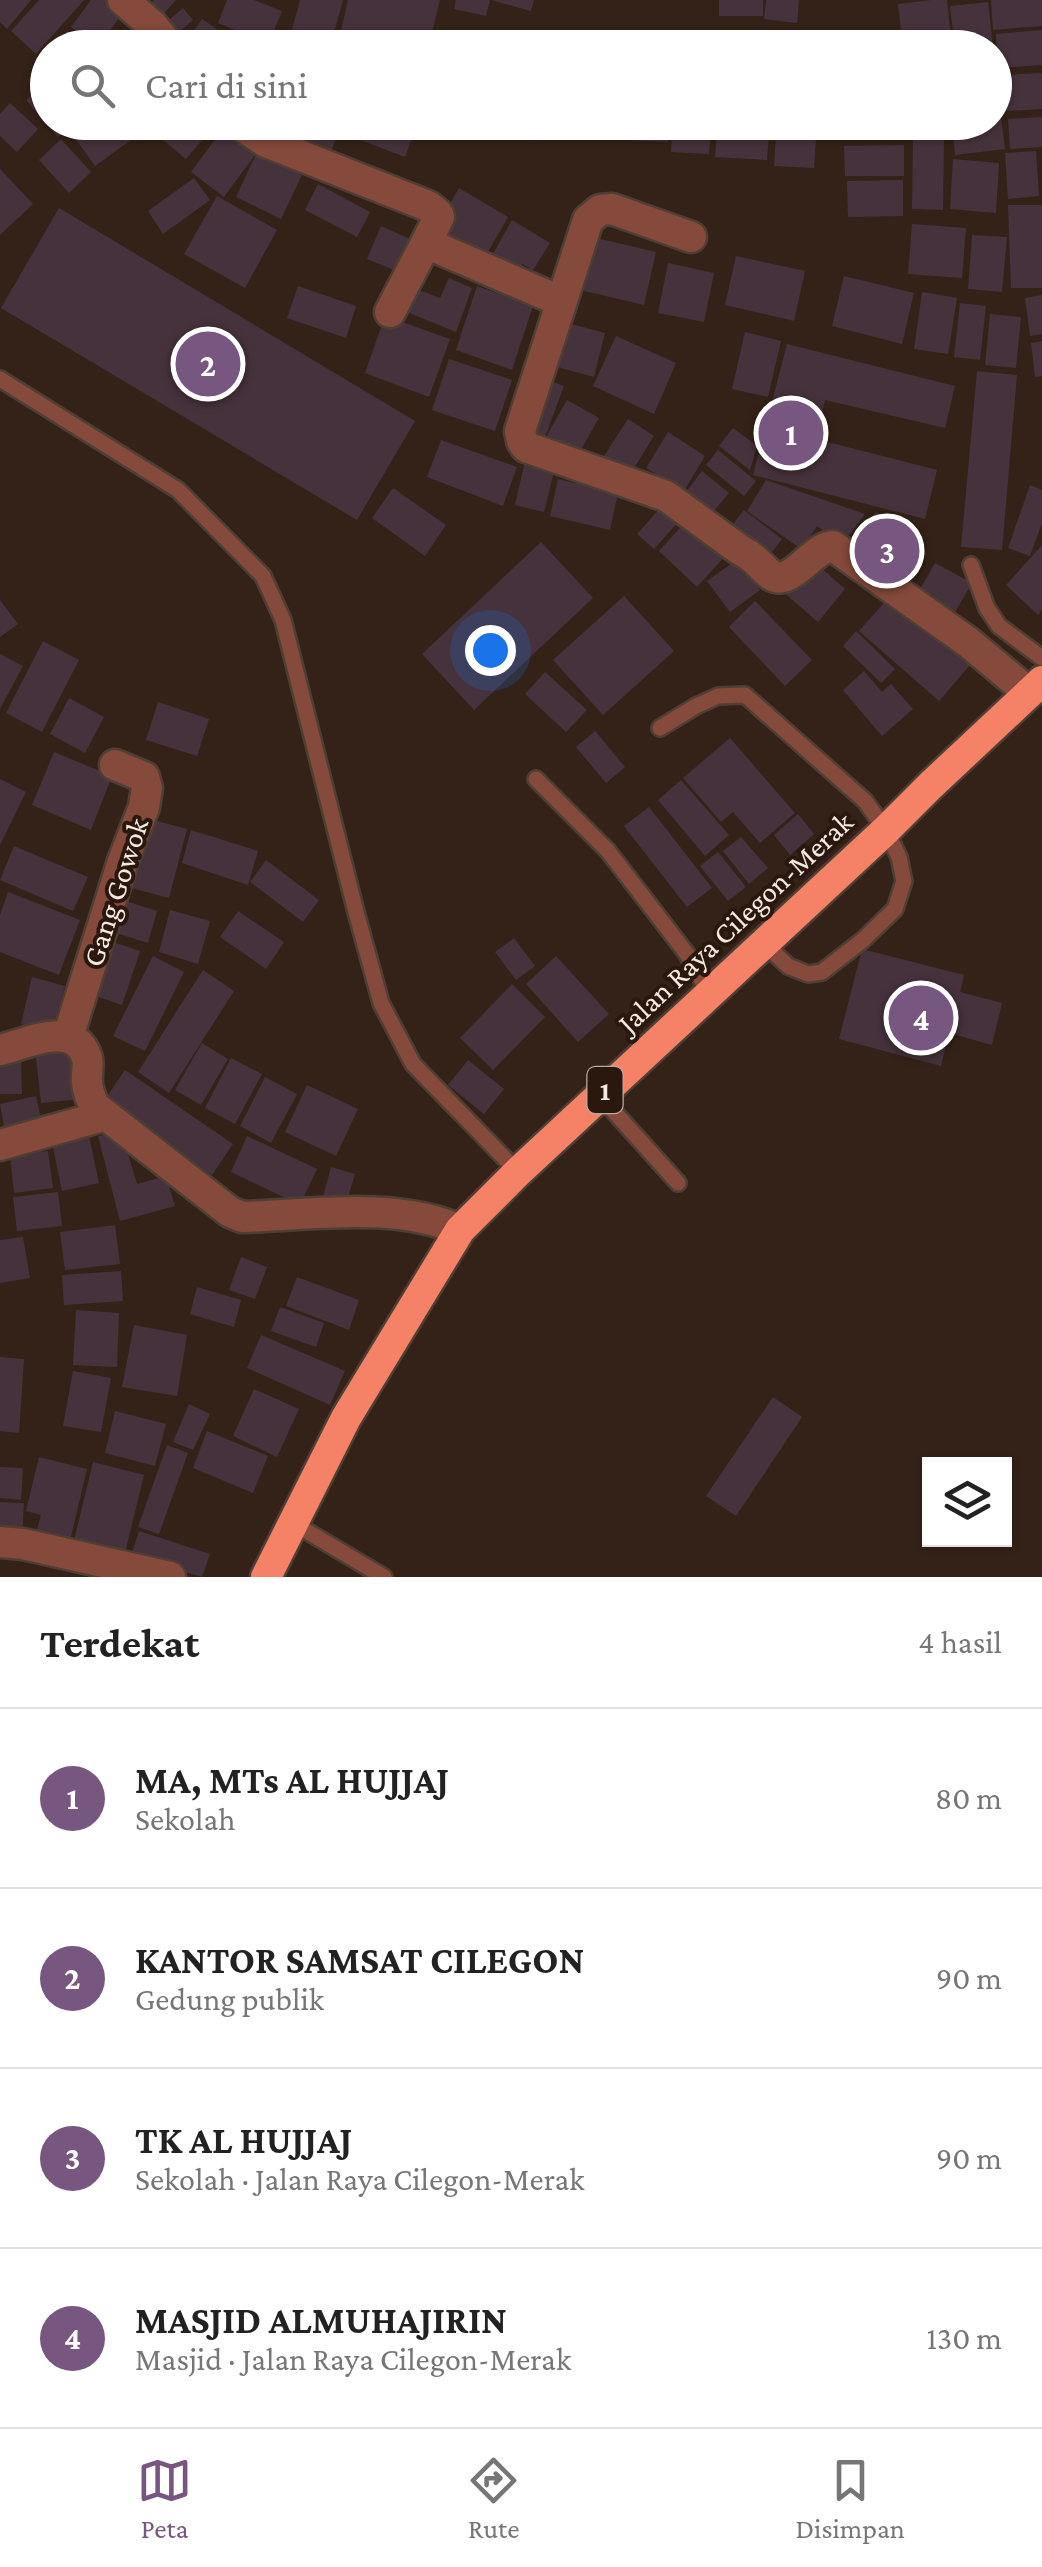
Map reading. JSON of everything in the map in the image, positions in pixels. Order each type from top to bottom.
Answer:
[{"type":"highway","name":"Jalan Raya Cilegon-Merak","points":[[266,1577],[346,1418],[460,1230],[1036,687]]},
{"type":"street","points":[[124,0],[156,30]]},
{"type":"street","points":[[263,140],[428,206],[438,214],[390,312]]},
{"type":"street","points":[[692,237],[612,209],[600,210],[588,220],[520,431],[526,447],[666,496],[780,578],[798,569],[823,546],[833,546],[1036,687]]},
{"type":"street","points":[[426,243],[560,301]]},
{"type":"street","name":"Gang Gowok","points":[[68,1037],[144,808],[144,777],[116,764]]},
{"type":"street","points":[[0,1050],[55,1034],[68,1037],[79,1045],[88,1060],[86,1086],[94,1106],[242,1218],[389,1212],[440,1220],[460,1230]]},
{"type":"street","points":[[0,1144],[106,1116]]},
{"type":"street","points":[[0,1542],[170,1577]]},
{"type":"lane","points":[[0,379],[178,490],[264,576],[283,620],[382,1002],[413,1064],[518,1172]]},
{"type":"lane","points":[[971,565],[987,608],[999,626],[1042,658]]},
{"type":"lane","points":[[660,728],[718,696],[745,695],[865,801],[886,830],[904,880],[895,909],[862,940],[822,972],[808,974],[788,966],[764,943]]},
{"type":"lane","points":[[536,779],[608,851],[686,954],[709,993]]},
{"type":"lane","points":[[600,1096],[678,1183]]},
{"type":"lane","points":[[293,1524],[384,1577]]},
{"type":"building","points":[[0,0],[31,0],[7,29],[0,22]]},
{"type":"building","points":[[39,0],[84,0],[57,30],[30,30],[30,48],[11,31]]},
{"type":"building","points":[[91,0],[107,0],[123,13],[110,30],[71,27]]},
{"type":"building","points":[[154,0],[176,0],[156,22],[144,11]]},
{"type":"building","points":[[227,0],[254,0],[282,11],[274,30],[235,30],[218,23]]},
{"type":"building","points":[[300,0],[343,0],[335,30],[292,30]]},
{"type":"building","points":[[348,0],[440,0],[432,30],[341,30]]},
{"type":"building","points":[[456,0],[490,0],[486,16],[454,9]]},
{"type":"building","points":[[491,0],[534,0],[531,11]]},
{"type":"building","points":[[719,0],[763,0],[763,16],[719,16]]},
{"type":"building","points":[[766,0],[799,0],[797,23],[764,19]]},
{"type":"building","points":[[947,0],[950,30],[901,30],[898,4]]},
{"type":"building","points":[[991,0],[1042,0],[1042,26],[993,30]]},
{"type":"building","points":[[988,2],[991,30],[953,30],[950,6]]},
{"type":"building","points":[[183,8],[193,20],[181,30],[160,28]]},
{"type":"building","points":[[202,19],[218,30],[194,30]]},
{"type":"building","points":[[1042,30],[1042,65],[1012,67],[1012,33]]},
{"type":"building","points":[[1042,73],[1042,109],[1012,111],[1012,75]]},
{"type":"building","points":[[10,103],[30,122],[30,138],[17,152],[0,136],[0,114]]},
{"type":"building","points":[[1042,117],[1042,147],[1010,149],[1012,119]]},
{"type":"building","points":[[62,140],[91,172],[69,193],[39,160]]},
{"type":"building","points":[[77,140],[131,140],[95,166]]},
{"type":"building","points":[[163,140],[202,140],[186,159]]},
{"type":"building","points":[[215,140],[249,140],[260,148],[224,197],[191,172]]},
{"type":"building","points":[[301,140],[335,140],[326,165],[296,153]]},
{"type":"building","points":[[360,140],[411,140],[405,157]]},
{"type":"building","points":[[672,140],[710,140],[709,154],[671,152]]},
{"type":"building","points":[[716,140],[768,140],[767,160],[715,157]]},
{"type":"building","points":[[776,140],[816,140],[814,168],[774,166]]},
{"type":"building","points":[[913,140],[944,140],[943,210],[912,209]]},
{"type":"building","points":[[954,140],[1004,140],[1005,149],[955,155]]},
{"type":"building","points":[[904,145],[904,176],[845,176],[844,146]]},
{"type":"building","points":[[1036,151],[1039,196],[1008,199],[1005,153]]},
{"type":"building","points":[[256,154],[302,175],[281,219],[236,197]]},
{"type":"building","points":[[953,159],[999,163],[996,213],[950,209]]},
{"type":"building","points":[[0,169],[33,204],[0,235]]},
{"type":"building","points":[[194,178],[210,200],[163,234],[148,211]]},
{"type":"building","points":[[903,180],[903,216],[848,217],[847,181]]},
{"type":"building","points":[[318,184],[370,212],[357,237],[305,210]]},
{"type":"building","points":[[459,188],[508,217],[485,257],[436,228]]},
{"type":"building","points":[[217,196],[277,230],[245,288],[184,254]]},
{"type":"building","points":[[1008,205],[1042,205],[1042,288],[1011,288]]},
{"type":"building","points":[[59,208],[415,421],[357,520],[1,308]]},
{"type":"building","points":[[512,220],[550,243],[533,270],[522,264],[515,276],[489,261]]},
{"type":"building","points":[[912,224],[966,228],[962,278],[908,274]]},
{"type":"building","points":[[381,226],[417,242],[404,274],[367,259]]},
{"type":"building","points":[[972,235],[1007,237],[1002,292],[968,289]]},
{"type":"building","points":[[592,237],[656,252],[644,305],[580,290]]},
{"type":"building","points":[[736,256],[805,271],[794,321],[725,305]]},
{"type":"building","points":[[668,263],[714,273],[704,322],[658,313]]},
{"type":"building","points":[[844,276],[914,293],[902,344],[832,326]]},
{"type":"building","points":[[449,278],[472,288],[456,332],[397,308],[406,285],[440,298]]},
{"type":"building","points":[[298,286],[356,306],[346,338],[287,318]]},
{"type":"building","points":[[477,286],[533,306],[512,370],[456,350]]},
{"type":"building","points":[[922,292],[957,298],[948,354],[914,349]]},
{"type":"building","points":[[1042,295],[1042,334],[1030,336],[1025,298]]},
{"type":"building","points":[[960,303],[986,306],[980,360],[954,357]]},
{"type":"building","points":[[990,314],[1021,317],[1016,368],[985,365]]},
{"type":"building","points":[[385,316],[450,339],[429,397],[365,373]]},
{"type":"building","points":[[557,320],[605,333],[594,377],[546,364]]},
{"type":"building","points":[[745,332],[781,341],[768,397],[732,389]]},
{"type":"building","points":[[616,336],[676,363],[654,414],[593,386]]},
{"type":"building","points":[[1042,341],[1042,376],[1035,377],[1031,343]]},
{"type":"building","points":[[787,344],[955,386],[945,428],[825,400],[816,439],[937,470],[925,519],[753,475]]},
{"type":"building","points":[[449,359],[512,380],[495,431],[432,410]]},
{"type":"building","points":[[977,371],[1017,375],[1002,550],[961,547]]},
{"type":"building","points":[[543,378],[564,386],[545,437],[523,429]]},
{"type":"building","points":[[567,400],[599,418],[579,453],[547,435]]},
{"type":"building","points":[[628,419],[654,436],[629,476],[602,459]]},
{"type":"building","points":[[733,428],[757,446],[750,470],[719,446]]},
{"type":"building","points":[[668,432],[705,456],[684,491],[646,468]]},
{"type":"building","points":[[441,440],[517,467],[503,506],[427,477]]},
{"type":"building","points":[[718,450],[756,481],[744,496],[706,465]]},
{"type":"building","points":[[525,461],[555,468],[544,512],[515,505]]},
{"type":"building","points":[[702,471],[729,493],[712,513],[686,492]]},
{"type":"building","points":[[558,479],[618,493],[610,530],[550,516]]},
{"type":"building","points":[[766,480],[865,514],[842,545],[817,526],[801,549],[747,511]]},
{"type":"building","points":[[1030,485],[1042,490],[1042,523],[1030,556],[1008,548]]},
{"type":"building","points":[[393,488],[446,525],[425,556],[372,518]]},
{"type":"building","points":[[663,505],[680,520],[654,549],[637,534]]},
{"type":"building","points":[[744,510],[782,539],[767,559],[728,530]]},
{"type":"building","points":[[876,512],[927,554],[898,590],[848,548]]},
{"type":"building","points":[[689,518],[727,554],[697,587],[659,551]]},
{"type":"building","points":[[541,542],[593,598],[474,710],[422,654]]},
{"type":"building","points":[[1042,545],[1042,610],[1038,615],[1006,585]]},
{"type":"building","points":[[810,558],[845,589],[818,622],[782,591]]},
{"type":"building","points":[[738,559],[760,590],[730,612],[707,581]]},
{"type":"building","points":[[935,563],[972,583],[955,612],[919,591]]},
{"type":"building","points":[[891,595],[970,665],[939,701],[859,631]]},
{"type":"building","points":[[624,596],[674,651],[603,715],[553,660]]},
{"type":"building","points":[[0,600],[18,624],[0,637]]},
{"type":"building","points":[[755,601],[812,660],[785,686],[729,627]]},
{"type":"building","points":[[856,631],[895,669],[881,683],[843,646]]},
{"type":"building","points":[[43,641],[79,660],[42,732],[6,713]]},
{"type":"building","points":[[0,654],[23,666],[0,709]]},
{"type":"building","points":[[864,671],[882,692],[891,684],[913,709],[882,736],[843,690]]},
{"type":"building","points":[[545,672],[587,710],[566,732],[525,694]]},
{"type":"building","points":[[69,698],[104,717],[85,753],[50,734]]},
{"type":"building","points":[[158,702],[209,719],[197,756],[146,740]]},
{"type":"building","points":[[595,731],[625,767],[606,783],[576,747]]},
{"type":"building","points":[[730,738],[795,813],[760,843],[733,812],[721,822],[683,778]]},
{"type":"building","points":[[54,752],[112,776],[91,830],[32,805]]},
{"type":"building","points":[[0,779],[26,792],[0,845]]},
{"type":"building","points":[[681,780],[729,835],[705,856],[658,800]]},
{"type":"building","points":[[649,807],[712,888],[687,907],[624,826]]},
{"type":"building","points":[[798,814],[814,834],[790,855],[774,835]]},
{"type":"building","points":[[142,817],[187,829],[169,898],[124,886]]},
{"type":"building","points":[[191,830],[258,851],[248,885],[182,863]]},
{"type":"building","points":[[741,837],[768,868],[749,884],[723,851]]},
{"type":"building","points":[[14,846],[88,877],[73,911],[0,880]]},
{"type":"building","points":[[718,852],[746,887],[728,901],[700,866]]},
{"type":"building","points":[[266,860],[319,900],[303,922],[250,882]]},
{"type":"building","points":[[8,892],[80,920],[59,975],[0,952],[0,915]]},
{"type":"building","points":[[116,898],[157,911],[148,943],[106,930]]},
{"type":"building","points":[[170,910],[210,921],[198,964],[159,952]]},
{"type":"building","points":[[238,911],[284,942],[266,969],[220,937]]},
{"type":"building","points":[[514,938],[535,966],[516,980],[495,952]]},
{"type":"building","points":[[104,939],[140,951],[122,1005],[87,993]]},
{"type":"building","points":[[862,949],[964,975],[960,992],[1002,1003],[992,1045],[949,1033],[941,1066],[839,1039]]},
{"type":"building","points":[[153,956],[184,972],[145,1051],[113,1036]]},
{"type":"building","points":[[556,956],[609,1014],[578,1042],[526,984]]},
{"type":"building","points":[[203,970],[234,991],[169,1093],[138,1072]]},
{"type":"building","points":[[32,977],[65,986],[52,1032],[21,1024]]},
{"type":"building","points":[[512,984],[545,1017],[493,1070],[460,1038]]},
{"type":"building","points":[[202,1043],[228,1059],[201,1105],[175,1090]]},
{"type":"building","points":[[74,1044],[80,1099],[41,1103],[35,1048]]},
{"type":"building","points":[[21,1057],[22,1094],[0,1094],[0,1058]]},
{"type":"building","points":[[231,1058],[262,1074],[235,1124],[205,1108]]},
{"type":"building","points":[[468,1060],[504,1089],[484,1114],[448,1085]]},
{"type":"building","points":[[125,1070],[233,1144],[212,1175],[104,1101]]},
{"type":"building","points":[[265,1077],[297,1094],[271,1143],[240,1126]]},
{"type":"building","points":[[307,1085],[358,1109],[336,1156],[285,1132]]},
{"type":"building","points":[[36,1096],[42,1124],[5,1132],[0,1104]]},
{"type":"building","points":[[121,1131],[137,1184],[166,1176],[175,1206],[120,1221],[98,1136]]},
{"type":"building","points":[[89,1136],[99,1183],[62,1191],[52,1143]]},
{"type":"building","points":[[247,1136],[317,1169],[300,1205],[231,1172]]},
{"type":"building","points":[[48,1151],[53,1188],[14,1193],[10,1155]]},
{"type":"building","points":[[331,1167],[355,1174],[346,1204],[323,1197]]},
{"type":"building","points":[[58,1192],[62,1226],[17,1231],[13,1197]]},
{"type":"building","points":[[115,1225],[120,1264],[65,1270],[60,1232]]},
{"type":"building","points":[[23,1237],[30,1278],[0,1283],[0,1240]]},
{"type":"building","points":[[241,1257],[267,1267],[255,1299],[229,1290]]},
{"type":"building","points":[[121,1271],[123,1301],[64,1305],[62,1275]]},
{"type":"building","points":[[297,1277],[359,1300],[349,1330],[286,1306]]},
{"type":"building","points":[[197,1287],[241,1300],[234,1327],[190,1314]]},
{"type":"building","points":[[280,1307],[324,1323],[316,1347],[271,1331]]},
{"type":"building","points":[[76,1310],[119,1313],[117,1367],[73,1365]]},
{"type":"building","points":[[134,1325],[187,1335],[177,1396],[122,1387]]},
{"type":"building","points":[[261,1335],[345,1371],[330,1405],[247,1368]]},
{"type":"building","points":[[0,1357],[24,1359],[19,1433],[0,1431]]},
{"type":"building","points":[[73,1371],[111,1378],[101,1432],[63,1426]]},
{"type":"building","points":[[254,1389],[299,1409],[277,1457],[233,1436]]},
{"type":"building","points":[[773,1397],[802,1417],[736,1516],[706,1496]]},
{"type":"building","points":[[189,1404],[210,1414],[193,1450],[173,1442]]},
{"type":"building","points":[[115,1411],[166,1424],[155,1466],[105,1453]]},
{"type":"building","points":[[207,1431],[268,1456],[253,1493],[193,1468]]},
{"type":"building","points":[[167,1445],[188,1453],[159,1534],[138,1527]]},
{"type":"building","points":[[39,1457],[87,1469],[69,1545],[35,1537],[41,1515],[26,1511]]},
{"type":"building","points":[[93,1462],[144,1475],[123,1561],[72,1549]]},
{"type":"building","points":[[0,1467],[23,1468],[21,1500],[0,1498]]},
{"type":"building","points":[[0,1502],[24,1503],[22,1539],[0,1537]]},
{"type":"building","points":[[139,1531],[210,1554],[202,1577],[131,1556]]},
{"type":"place","name":"KANTOR SAMSAT CILEGON","points":[[208,364]]},
{"type":"place","name":"MA, MTs AL HUJJAJ","points":[[791,433]]},
{"type":"place","name":"TK AL HUJJAJ","points":[[887,551]]},
{"type":"place","name":"MASJID ALMUHAJIRIN","points":[[921,1018]]}]
